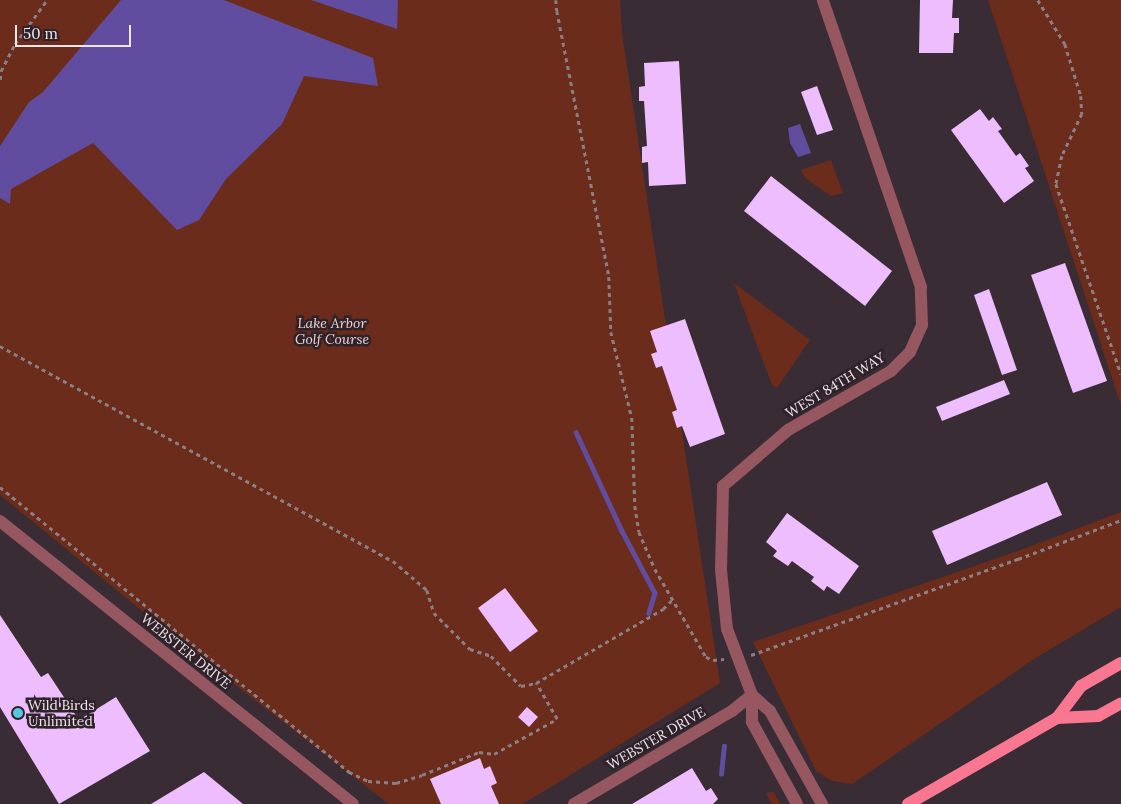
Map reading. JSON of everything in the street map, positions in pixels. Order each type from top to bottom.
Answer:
[{"type":"main road","points":[[908,804],[1057,718],[1081,686],[1121,663]]},
{"type":"main road","points":[[1057,718],[1098,716],[1121,703]]},
{"type":"street","name":"WEST 84TH WAY","points":[[797,804],[752,722],[752,696],[727,630],[721,570],[723,486],[788,430],[891,371],[910,352],[922,324],[922,286],[823,0]]},
{"type":"street","name":"WEBSTER DRIVE","points":[[0,521],[354,804]]},
{"type":"street","name":"WEST 84TH WAY","points":[[752,696],[770,711],[822,804]]},
{"type":"street","name":"WEBSTER DRIVE","points":[[574,804],[732,711],[752,696]]},
{"type":"path","points":[[0,80],[1,71],[15,44],[47,0]]},
{"type":"path","points":[[556,0],[610,278],[611,332],[632,418],[636,520],[646,549],[706,657],[713,660],[751,655],[1121,520]]},
{"type":"path","points":[[1038,0],[1065,44],[1081,96],[1082,114],[1062,156],[1056,184],[1121,374]]},
{"type":"path","points":[[0,346],[393,561],[427,590],[434,613],[470,649],[491,656],[521,686],[536,683],[663,609],[673,599]]},
{"type":"path","points":[[0,487],[349,772],[368,781],[396,783],[422,775],[479,752],[494,754],[557,720],[536,683]]},
{"type":"green space","name":"Lake Arbor Golf Course","points":[[0,0],[620,0],[622,33],[720,683],[523,804],[389,804],[184,645],[0,495]]},
{"type":"green space","points":[[988,0],[1121,0],[1121,404],[1114,384]]},
{"type":"green space","points":[[831,160],[843,193],[831,196],[805,178],[801,170]]},
{"type":"green space","points":[[734,283],[810,340],[777,388],[772,385]]},
{"type":"green space","points":[[1121,512],[1121,607],[1034,659],[852,784],[832,781],[816,771],[753,642],[1018,551]]},
{"type":"green space","points":[[773,792],[781,804],[772,804],[766,793]]},
{"type":"shaded area","points":[[121,0],[224,0],[373,58],[378,86],[304,76],[282,124],[226,179],[199,220],[177,230],[93,143],[11,189],[10,204],[0,198],[0,146],[29,102],[43,92]]},
{"type":"shaded area","points":[[311,0],[398,0],[397,29]]},
{"type":"shaded area","points":[[800,124],[811,153],[798,157],[790,143],[788,128]]},
{"type":"building","points":[[920,0],[953,0],[952,18],[959,18],[959,33],[954,33],[953,53],[919,53]]},
{"type":"building","points":[[679,61],[686,184],[649,186],[648,162],[642,163],[642,147],[647,146],[644,101],[639,101],[639,87],[645,86],[644,63]]},
{"type":"building","points":[[817,86],[833,130],[817,135],[801,92]]},
{"type":"building","points":[[980,109],[989,121],[993,117],[1002,129],[998,131],[1016,156],[1020,153],[1029,166],[1025,168],[1034,181],[1004,203],[951,130]]},
{"type":"building","points":[[771,176],[892,271],[865,306],[744,211]]},
{"type":"building","points":[[1065,263],[1107,381],[1073,393],[1031,275]]},
{"type":"building","points":[[989,289],[1017,370],[1002,375],[974,295]]},
{"type":"building","points":[[685,319],[725,434],[690,447],[682,426],[677,428],[672,412],[677,410],[662,366],[656,368],[651,354],[657,352],[650,331]]},
{"type":"building","points":[[1004,380],[1010,394],[942,421],[936,407]]},
{"type":"building","points":[[1047,482],[1062,515],[947,565],[932,531]]},
{"type":"building","points":[[787,513],[859,566],[839,594],[827,586],[824,591],[811,581],[814,577],[792,561],[788,566],[773,556],[777,551],[766,542]]},
{"type":"building","points":[[505,588],[538,631],[510,652],[478,608]]},
{"type":"building","points":[[0,615],[41,677],[48,673],[79,720],[116,697],[150,751],[59,804],[0,707]]},
{"type":"building","points":[[527,707],[538,717],[529,727],[518,717]]},
{"type":"building","points":[[480,758],[484,769],[490,766],[497,783],[491,786],[499,804],[441,804],[430,779]]},
{"type":"building","points":[[692,768],[706,791],[711,788],[718,799],[713,804],[632,804]]},
{"type":"building","points":[[204,772],[243,804],[151,804]]},
{"type":"waterway","points":[[576,432],[622,531],[655,593],[649,613]]},
{"type":"waterway","points":[[721,774],[724,746]]},
{"type":"place","name":"Wild Birds Unlimited","points":[[18,713]]}]
